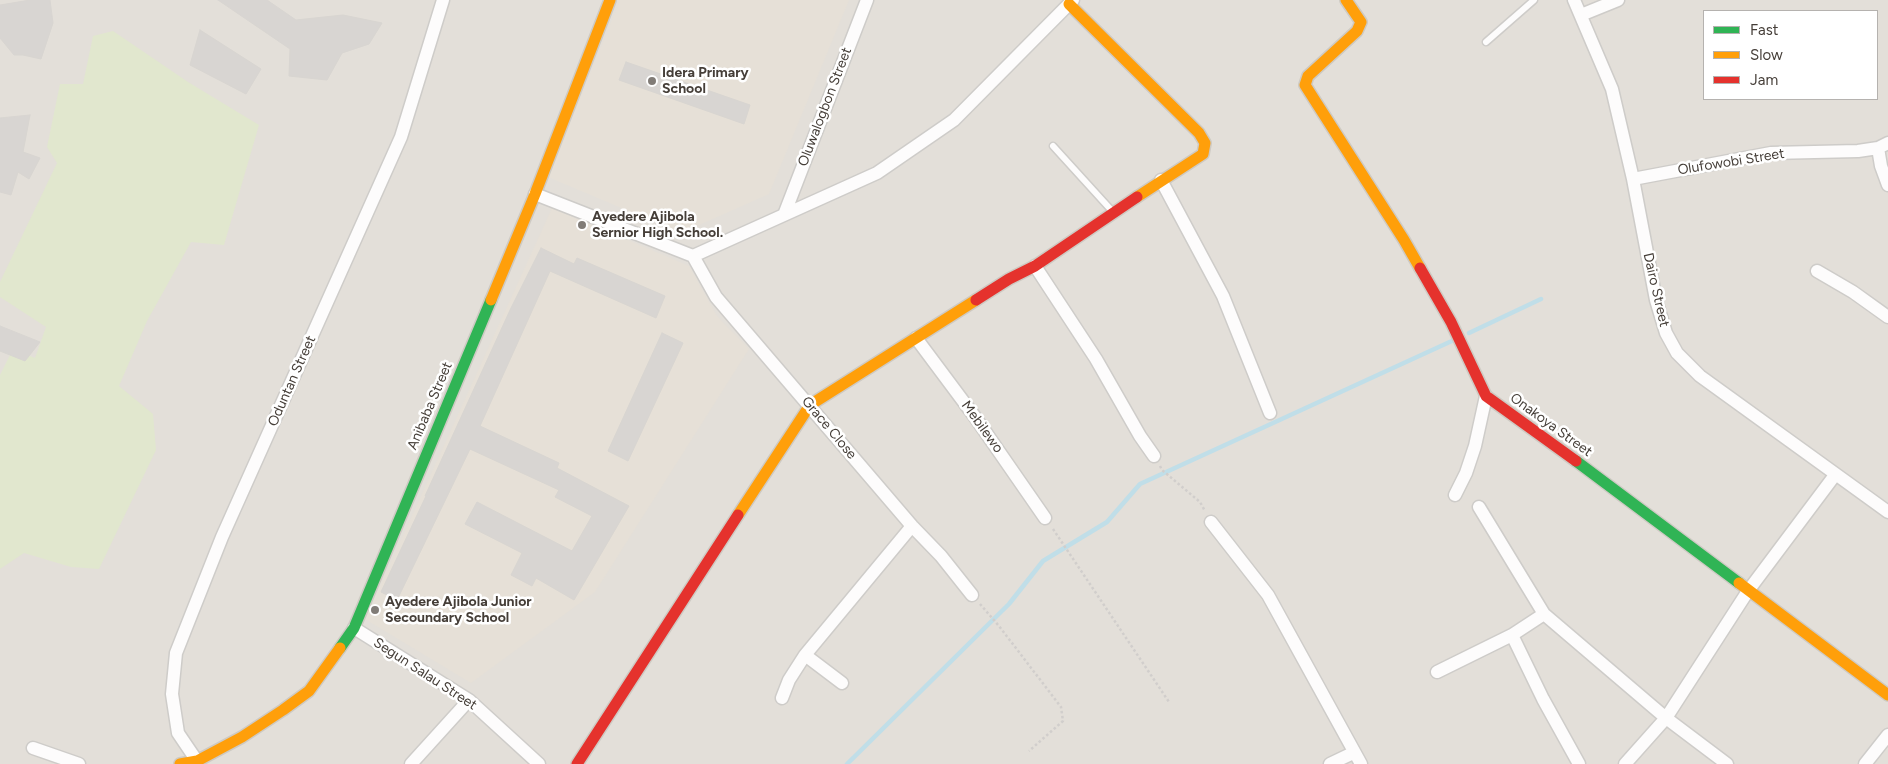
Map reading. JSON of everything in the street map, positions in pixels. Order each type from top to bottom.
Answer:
[{"type":"street","name":"Oduntan Street","points":[[196,761],[178,733],[172,694],[176,653],[222,537],[401,137],[443,0]]},
{"type":"street","name":"Anibaba Street","points":[[180,764],[196,761],[242,737],[309,690],[354,628],[535,194],[610,0]]},
{"type":"street","name":"Oluwalogbon Street","points":[[784,215],[867,0]]},
{"type":"street","points":[[1346,0],[1361,22],[1357,31],[1308,76],[1305,85],[1404,240],[1451,322],[1486,396],[1475,446],[1466,473],[1455,495]]},
{"type":"street","name":"Dairo Street","points":[[1574,0],[1612,89],[1633,179],[1656,300],[1666,333],[1676,353],[1700,376],[1888,512]]},
{"type":"street","points":[[1581,15],[1618,0]]},
{"type":"street","points":[[535,194],[693,256],[877,173],[954,120],[1071,2],[1199,133],[1205,143],[1203,154],[1161,180],[1035,266],[1009,279],[810,405],[577,764]]},
{"type":"street","points":[[1883,146],[1881,166],[1888,185]]},
{"type":"street","name":"Olufowobi Street","points":[[1633,179],[1771,153],[1858,152],[1883,146]]},
{"type":"street","points":[[1161,180],[1223,296],[1270,413]]},
{"type":"street","name":"Grace Close","points":[[693,256],[716,297],[912,526],[941,556],[972,595]]},
{"type":"street","points":[[1035,266],[1096,358],[1140,436],[1154,456]]},
{"type":"street","points":[[1817,271],[1853,292],[1888,317]]},
{"type":"street","name":"Mebilewo","points":[[916,338],[975,417],[1046,518]]},
{"type":"street","name":"Onakoya Street","points":[[1486,396],[1528,425],[1888,695]]},
{"type":"street","points":[[1625,764],[1666,718],[1748,591],[1835,475]]},
{"type":"street","points":[[1479,507],[1544,614],[1666,718],[1727,764]]},
{"type":"street","points":[[1211,522],[1268,595],[1335,716],[1353,753],[1361,764]]},
{"type":"street","points":[[782,698],[805,655],[912,526]]},
{"type":"street","points":[[1437,672],[1512,635],[1544,614]]},
{"type":"street","name":"Segun Salau Street","points":[[354,628],[470,700],[538,764]]},
{"type":"street","points":[[1512,635],[1543,699],[1579,764]]},
{"type":"street","points":[[805,655],[842,683]]},
{"type":"street","points":[[411,764],[470,700]]},
{"type":"street","points":[[1865,764],[1888,735]]},
{"type":"street","points":[[33,748],[79,764]]},
{"type":"street","points":[[1330,764],[1353,753]]},
{"type":"lane","points":[[1486,42],[1534,0]]},
{"type":"lane","points":[[1053,146],[1114,213]]},
{"type":"path","points":[[1162,470],[1200,502],[1211,522]]},
{"type":"path","points":[[1062,541],[1168,702]]},
{"type":"path","points":[[972,595],[992,617],[1061,708],[1063,721],[1029,751]]},
{"type":"shaded area","points":[[0,0],[1888,0],[1888,764],[0,764]]},
{"type":"shaded area","points":[[620,0],[849,0],[769,194],[681,233],[548,177]]},
{"type":"shaded area","points":[[552,208],[689,266],[717,316],[749,349],[595,592],[471,683],[365,619]]},
{"type":"green space","points":[[113,31],[188,82],[259,125],[224,245],[191,242],[147,321],[119,386],[153,414],[156,450],[99,569],[71,567],[24,553],[0,569],[0,375],[13,349],[35,358],[46,327],[0,297],[0,282],[57,163],[47,147],[60,84],[83,84],[93,36]]},
{"type":"building","points":[[30,0],[50,0],[53,23],[41,59],[14,55],[0,38],[0,5]]},
{"type":"building","points":[[218,0],[267,0],[296,20],[343,15],[382,23],[369,44],[342,53],[327,80],[289,76],[290,49]]},
{"type":"building","points":[[200,30],[261,69],[246,94],[190,65]]},
{"type":"building","points":[[626,62],[750,105],[744,124],[619,80]]},
{"type":"building","points":[[30,115],[23,152],[40,158],[29,179],[18,172],[11,195],[0,192],[0,118]]},
{"type":"building","points":[[541,248],[574,264],[577,258],[665,296],[656,318],[550,271],[480,426],[559,463],[557,468],[629,506],[574,600],[536,578],[532,586],[511,575],[522,553],[465,524],[477,502],[572,551],[592,516],[555,497],[559,490],[470,449],[397,600],[381,592],[511,308]]},
{"type":"building","points":[[0,326],[40,342],[25,361],[0,351]]},
{"type":"building","points":[[662,333],[683,343],[628,461],[608,451]]},
{"type":"waterway","points":[[1469,333],[1541,299]]},
{"type":"waterway","points":[[847,764],[1009,604],[1043,561],[1107,522],[1140,484],[1454,340]]},
{"type":"traffic: fast","points":[[340,648],[354,628],[491,300]]},
{"type":"traffic: fast","points":[[1576,461],[1739,583]]},
{"type":"traffic: slow","points":[[491,300],[535,194],[610,0]]},
{"type":"traffic: slow","points":[[1346,0],[1361,22],[1357,31],[1308,76],[1305,85],[1420,268]]},
{"type":"traffic: slow","points":[[1069,4],[1199,133],[1205,143],[1203,154],[1137,197]]},
{"type":"traffic: slow","points":[[738,515],[810,405],[976,300]]},
{"type":"traffic: slow","points":[[1739,583],[1888,695]]},
{"type":"traffic: slow","points":[[180,764],[197,761],[242,737],[283,710],[309,691],[340,648]]},
{"type":"traffic: jam","points":[[976,300],[1009,279],[1035,266],[1137,197]]},
{"type":"traffic: jam","points":[[1420,268],[1451,322],[1486,396],[1576,461]]},
{"type":"traffic: jam","points":[[577,764],[738,515]]},
{"type":"place","name":"Idera Primary School","points":[[652,81]]},
{"type":"place","name":"Ayedere Ajibola Sernior High School.","points":[[582,225]]},
{"type":"place","name":"Ayedere Ajibola Junior Secoundary School","points":[[375,610]]}]
